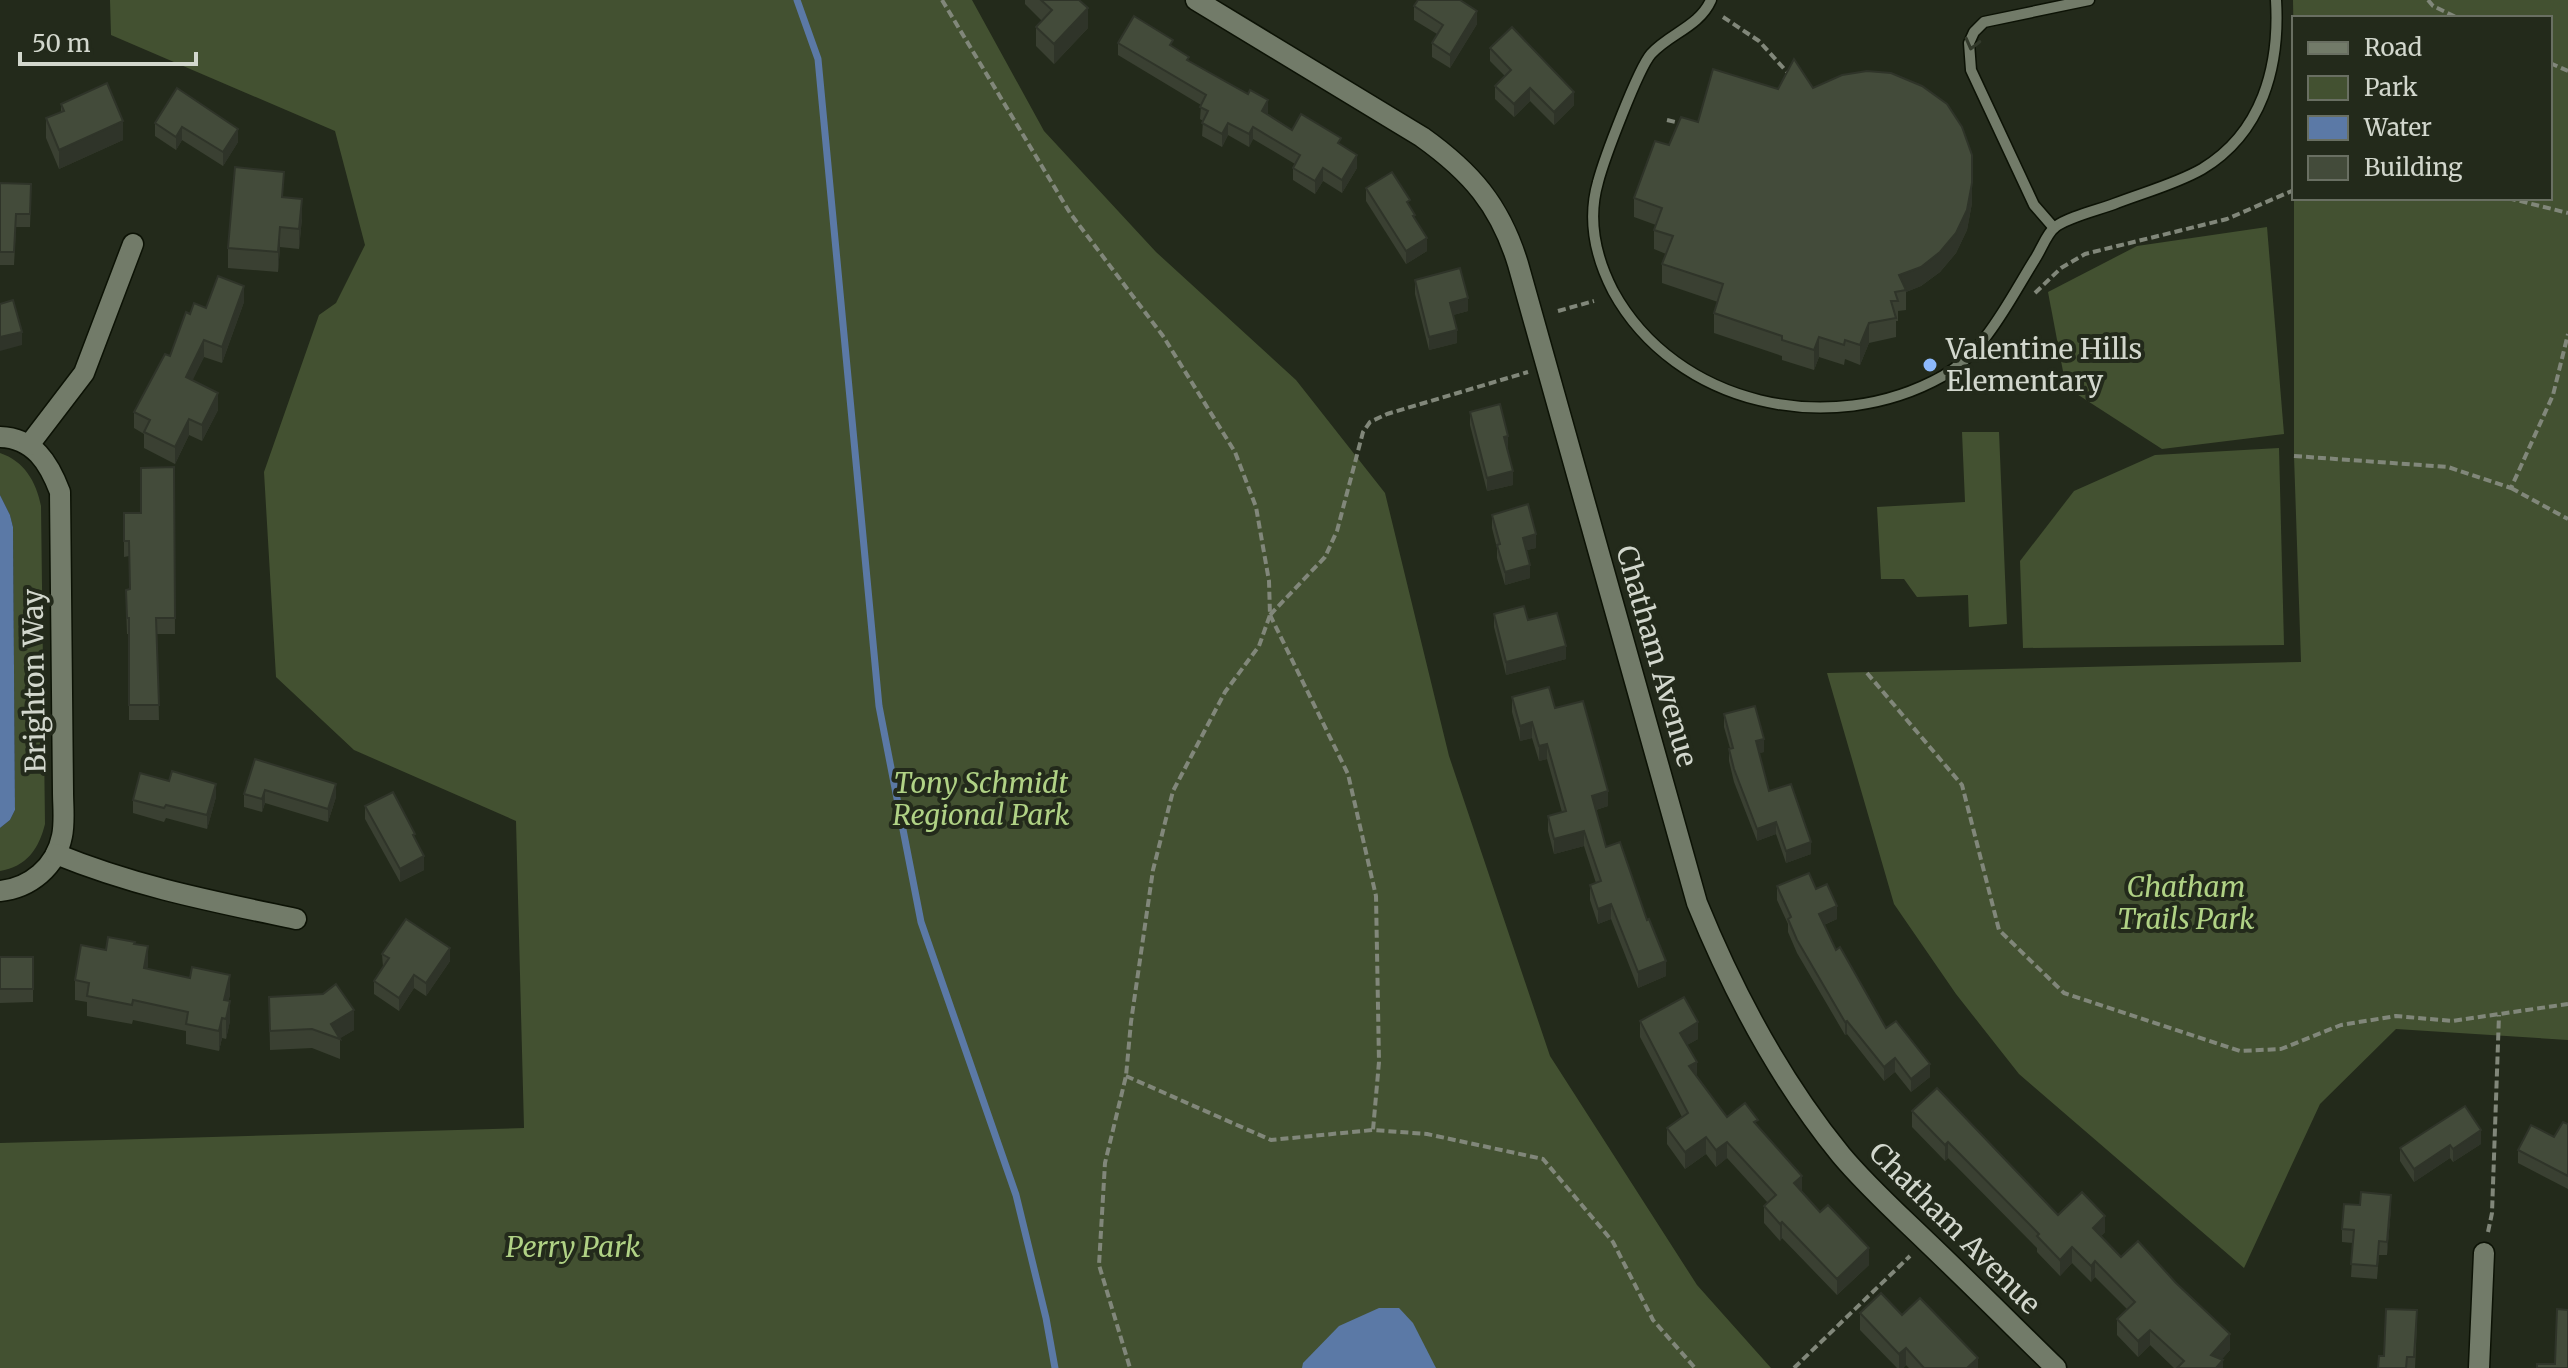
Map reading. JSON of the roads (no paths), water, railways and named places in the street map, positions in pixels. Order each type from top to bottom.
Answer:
[{"type":"street","name":"Chatham Avenue","points":[[1196,0],[1422,137],[1453,159],[1477,184],[1497,212],[1511,243],[1697,903],[1723,967],[1756,1031],[1797,1096],[1841,1154],[1870,1188],[2056,1368]]},
{"type":"street","points":[[0,437],[10,437],[29,445],[84,373],[133,244]]},
{"type":"street","name":"Brighton Way","points":[[29,445],[42,456],[60,492],[63,792],[62,836],[56,854]]},
{"type":"street","points":[[0,891],[30,882],[47,869],[56,854],[110,876],[168,893],[296,919]]},
{"type":"street","points":[[2479,1368],[2484,1253]]},
{"type":"lane","points":[[1711,0],[1708,8],[1690,26],[1649,56],[1598,182],[1592,229],[1604,276],[1631,319],[1661,353],[1701,380],[1749,398],[1793,406],[1839,407],[1910,392],[1945,375],[1971,356],[2054,228],[2201,170],[2232,146],[2251,123],[2268,87],[2275,51],[2276,0]]},
{"type":"lane","points":[[2054,228],[2034,205],[2007,149],[1971,70],[1969,43],[1984,22],[2089,0]]},
{"type":"water","points":[[0,495],[13,527],[15,810],[10,820],[0,828]]},
{"type":"water","points":[[1379,1308],[1399,1308],[1413,1323],[1436,1368],[1302,1368],[1303,1363],[1339,1326]]},
{"type":"waterway","points":[[797,0],[818,59],[879,706],[921,922],[1016,1195],[1055,1368]]},
{"type":"place","name":"Valentine Hills Elementary","points":[[1930,365]]},
{"type":"park label","name":"Tony Schmidt Regional Park","points":[[981,799]]},
{"type":"park label","name":"Chatham Trails Park","points":[[2186,903]]},
{"type":"park label","name":"Perry Park","points":[[573,1247]]}]
